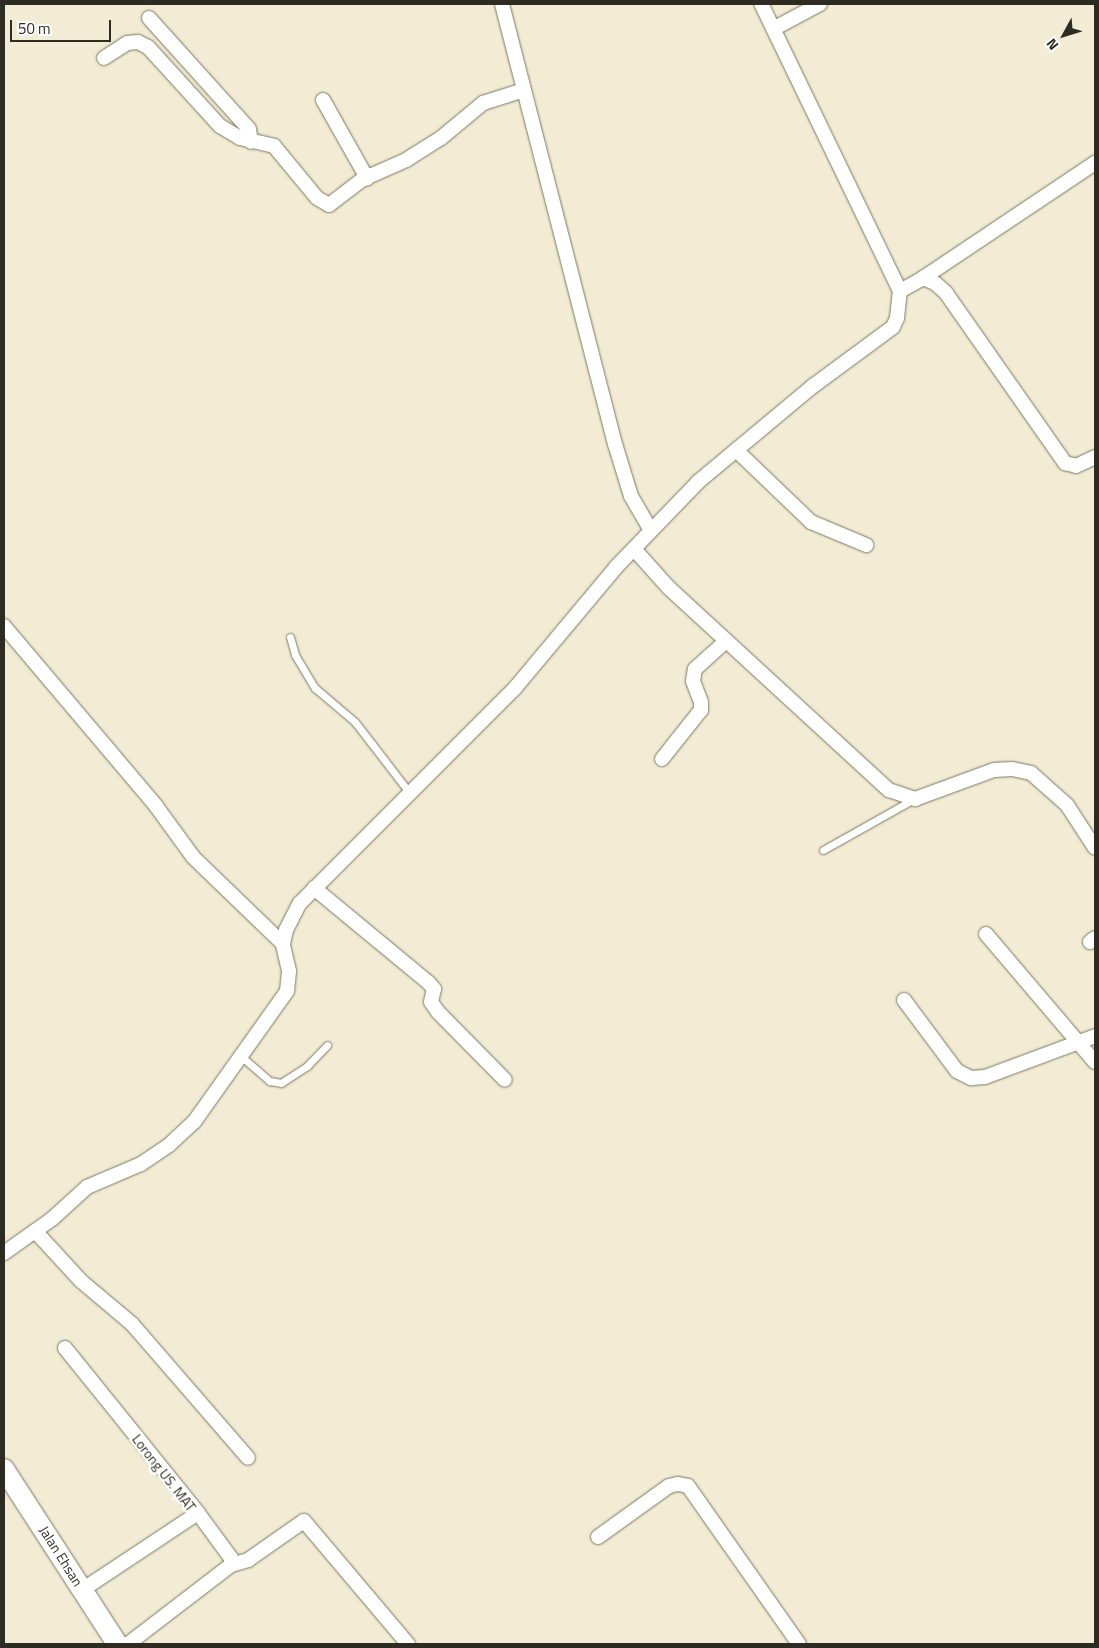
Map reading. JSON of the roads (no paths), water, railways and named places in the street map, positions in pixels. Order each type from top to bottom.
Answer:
[{"type":"main road","name":"Jalan Ehsan","points":[[4,1469],[117,1644]]},
{"type":"street","points":[[502,4],[614,444],[632,496],[651,530]]},
{"type":"street","points":[[4,1253],[35,1231],[86,1187],[141,1164],[169,1146],[194,1122],[242,1057],[286,991],[289,971],[283,944],[291,917],[314,888],[515,688],[651,530],[736,450],[813,386],[892,327],[898,318],[900,291],[775,28],[761,4]]},
{"type":"street","points":[[775,28],[820,4]]},
{"type":"street","points":[[149,18],[249,130],[250,142]]},
{"type":"street","points":[[104,58],[127,43],[138,42],[148,47],[220,126],[250,142],[263,141],[274,146],[324,204],[335,202],[367,178],[406,160],[441,138],[483,102],[524,90]]},
{"type":"street","points":[[323,100],[367,178]]},
{"type":"street","points":[[900,291],[923,278],[1095,164]]},
{"type":"street","points":[[923,278],[946,294],[1066,463],[1076,466],[1095,457]]},
{"type":"street","points":[[736,450],[811,522],[866,545]]},
{"type":"street","points":[[634,549],[669,588],[874,780],[889,790],[915,799],[994,770],[1012,769],[1031,774],[1067,805],[1095,848]]},
{"type":"street","points":[[4,626],[156,806],[193,857],[283,944]]},
{"type":"street","points":[[662,760],[701,710],[701,702],[693,681],[695,669],[726,641]]},
{"type":"street","points":[[314,888],[429,983],[434,989],[432,1002],[438,1012],[505,1080]]},
{"type":"street","points":[[986,934],[1080,1042],[1095,1062]]},
{"type":"street","points":[[904,1000],[957,1071],[971,1078],[985,1076],[1095,1036]]},
{"type":"street","points":[[35,1231],[81,1281],[132,1324],[248,1458]]},
{"type":"street","name":"Lorong US. MAT","points":[[65,1348],[198,1513],[82,1590]]},
{"type":"street","points":[[598,1537],[669,1486],[688,1486],[799,1644]]},
{"type":"street","points":[[198,1513],[231,1558],[231,1565]]},
{"type":"street","points":[[128,1644],[231,1565],[248,1560],[304,1521],[408,1644]]},
{"type":"lane","points":[[290,637],[295,655],[315,688],[356,722],[409,792]]},
{"type":"lane","points":[[823,850],[915,799]]},
{"type":"lane","points":[[242,1057],[270,1081],[281,1083],[307,1066],[327,1045]]}]
